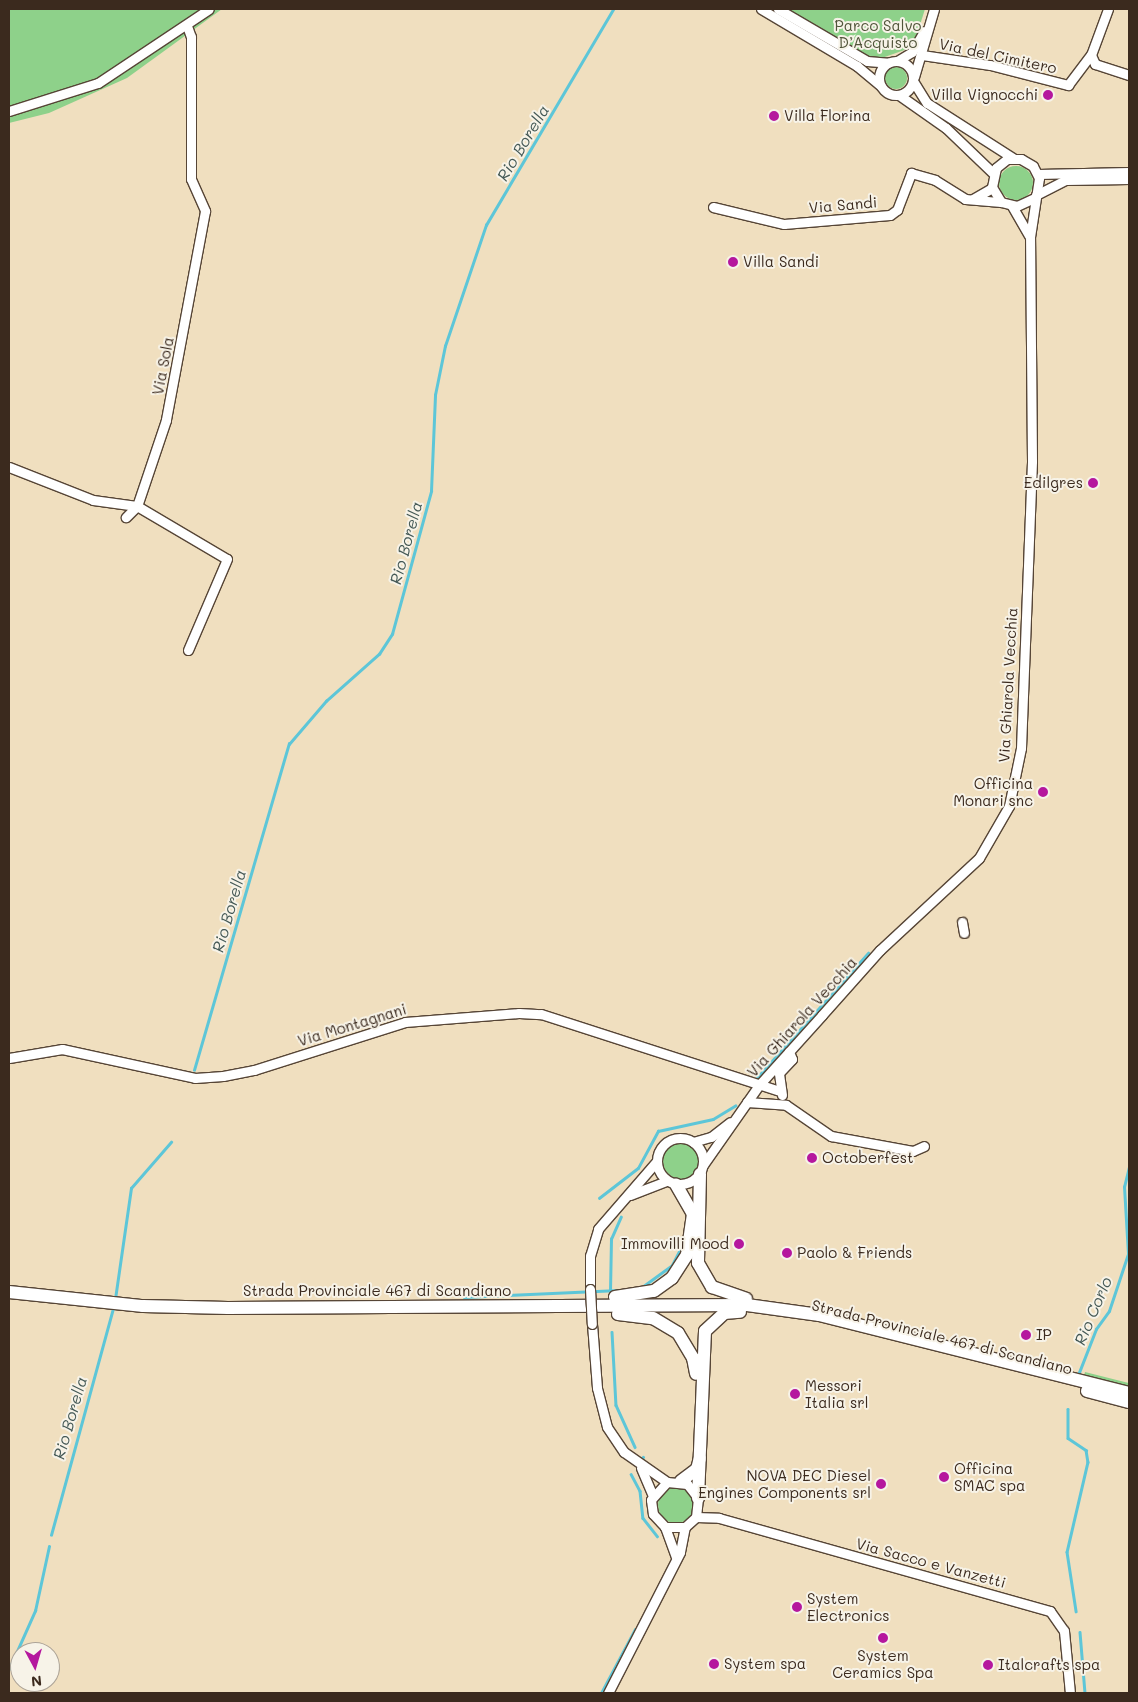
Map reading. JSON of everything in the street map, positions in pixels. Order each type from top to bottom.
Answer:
[{"type":"highway","points":[[701,1170],[696,1248],[701,1270],[712,1287],[726,1295],[786,1304],[840,1323]]},
{"type":"highway","points":[[497,1306],[630,1297],[654,1291],[680,1267],[690,1244],[693,1214],[672,1183]]},
{"type":"highway","name":"Strada Provinciale 467 di Scandiano","points":[[9,1292],[143,1306],[747,1306],[840,1323],[1129,1392]]},
{"type":"highway","points":[[497,1306],[634,1314],[664,1322],[686,1343],[699,1391]]},
{"type":"highway","points":[[699,1500],[701,1453],[699,1391],[704,1331],[724,1313],[766,1314],[840,1323]]},
{"type":"highway","name":"Strada Provinciale 467 di Scandiano","points":[[840,1323],[1129,1402]]},
{"type":"highway","points":[[681,1482],[696,1469],[701,1453]]},
{"type":"street","points":[[9,111],[98,83],[209,9]]},
{"type":"street","points":[[761,9],[857,66],[881,86],[946,128],[993,173]]},
{"type":"street","points":[[778,9],[867,61],[893,62],[907,65],[927,103],[1013,158],[1028,161],[1038,174],[1035,196]]},
{"type":"street","points":[[898,96],[914,79],[934,9]]},
{"type":"street","points":[[1108,9],[1091,55],[1095,64],[1129,74]]},
{"type":"street","points":[[881,86],[880,73],[893,62],[912,52],[930,22]]},
{"type":"street","name":"Via Sola","points":[[137,506],[166,420],[205,211],[191,179],[191,37],[186,26]]},
{"type":"street","name":"Via del Cimitero","points":[[922,55],[978,62],[1068,85],[1091,55]]},
{"type":"street","points":[[1013,158],[1001,163],[993,173],[992,188],[1001,202],[1012,206],[1066,180],[1129,179]]},
{"type":"street","points":[[1038,174],[1129,172]]},
{"type":"street","name":"Via Sandi","points":[[713,207],[784,224],[890,215],[897,210],[911,173],[974,199],[1001,202]]},
{"type":"street","points":[[974,199],[992,188]]},
{"type":"street","name":"Via Ghiarola Vecchia","points":[[625,1198],[672,1183],[689,1183],[701,1170],[747,1102],[789,1052],[880,950],[967,871],[997,832],[1009,806],[1021,748],[1032,461],[1030,237],[1035,196]]},
{"type":"street","name":"Via Ghiarola Vecchia","points":[[1012,206],[1030,237]]},
{"type":"street","points":[[9,467],[93,500],[137,506],[227,559],[188,650]]},
{"type":"street","points":[[126,517],[137,506]]},
{"type":"street","points":[[962,922],[964,932]]},
{"type":"street","name":"Via Montagnani","points":[[9,1058],[62,1049],[195,1078],[223,1076],[254,1070],[405,1022],[519,1013],[541,1014],[780,1091]]},
{"type":"street","points":[[786,1104],[780,1091],[779,1073],[792,1059],[789,1052]]},
{"type":"street","points":[[760,1085],[767,1100]]},
{"type":"street","points":[[747,1102],[767,1100],[786,1104],[831,1136],[913,1151],[924,1146]]},
{"type":"street","name":"Via Ghiarola Vecchia","points":[[681,1482],[667,1482],[641,1468],[624,1452],[604,1416],[592,1324],[590,1256],[598,1229],[657,1161],[669,1140],[693,1142],[711,1137],[736,1117]]},
{"type":"street","points":[[693,1142],[702,1152],[701,1170]]},
{"type":"street","points":[[657,1161],[672,1183]]},
{"type":"street","name":"Via Ghiarola Vecchia","points":[[641,1468],[653,1496],[653,1514],[665,1527],[676,1558]]},
{"type":"street","points":[[653,1496],[667,1482]]},
{"type":"street","points":[[608,1693],[676,1558],[686,1527],[696,1517],[699,1500],[681,1482]]},
{"type":"street","name":"Via Sacco e Vanzetti","points":[[699,1500],[719,1518]]},
{"type":"street","name":"Via Sacco e Vanzetti","points":[[696,1517],[719,1518],[1050,1611],[1064,1632],[1070,1693]]},
{"type":"street","points":[[665,1527],[686,1527]]},
{"type":"green space","points":[[9,9],[222,9],[127,78],[49,113],[9,123]]},
{"type":"green space","name":"Parco Salvo D’Acquisto","points":[[786,9],[925,9],[913,47],[879,59],[868,57]]},
{"type":"green space","points":[[896,67],[904,70],[907,78],[904,86],[896,89],[888,86],[885,78],[888,70]]},
{"type":"green space","points":[[1016,166],[1023,167],[1028,171],[1032,176],[1032,190],[1028,195],[1023,199],[1016,200],[1009,199],[1004,195],[1000,190],[999,183],[1000,176],[1004,171],[1009,167]]},
{"type":"green space","points":[[681,1143],[694,1148],[699,1161],[694,1174],[681,1179],[668,1174],[663,1161],[668,1148]]},
{"type":"green space","points":[[1085,1372],[1129,1383],[1127,1389],[1084,1378]]},
{"type":"green space","points":[[676,1487],[689,1492],[694,1505],[689,1518],[676,1523],[663,1518],[658,1505],[663,1492]]},
{"type":"waterway","name":"Rio Borella","points":[[194,1070],[289,744],[326,701],[379,654],[392,634],[431,491],[435,395],[445,346],[486,225],[613,9]]},
{"type":"waterway","points":[[755,1080],[868,953]]},
{"type":"waterway","points":[[599,1198],[638,1168],[658,1131],[713,1119],[735,1106]]},
{"type":"waterway","name":"Rio Borella","points":[[115,1299],[131,1188],[171,1142]]},
{"type":"waterway","name":"Rio Corlo","points":[[1078,1375],[1096,1329],[1109,1311],[1128,1254],[1124,1187],[1129,1167]]},
{"type":"waterway","points":[[610,1291],[611,1239],[621,1217]]},
{"type":"waterway","points":[[642,1287],[672,1265],[683,1243]]},
{"type":"waterway","points":[[464,1297],[619,1290]]},
{"type":"waterway","name":"Rio Borella","points":[[51,1535],[113,1309]]},
{"type":"waterway","points":[[612,1332],[616,1405],[635,1447]]},
{"type":"waterway","name":"Rio Corlo","points":[[1068,1409],[1068,1438],[1086,1450],[1088,1462],[1067,1552],[1076,1611]]},
{"type":"waterway","points":[[631,1474],[640,1491],[643,1518],[657,1536]]},
{"type":"waterway","name":"Rio Borella","points":[[9,1669],[35,1611],[49,1546]]},
{"type":"waterway","points":[[601,1693],[635,1629]]},
{"type":"waterway","name":"Rio Corlo","points":[[1080,1632],[1085,1693]]},
{"type":"place","name":"Villa Vignocchi","points":[[1048,95]]},
{"type":"place","name":"Villa Florina","points":[[774,116]]},
{"type":"place","name":"Villa Sandi","points":[[733,262]]},
{"type":"place","name":"Edilgres","points":[[1093,483]]},
{"type":"place","name":"Officina Monari snc","points":[[1043,792]]},
{"type":"place","name":"Octoberfest","points":[[812,1158]]},
{"type":"place","name":"Immovilli Mood","points":[[739,1244]]},
{"type":"place","name":"Paolo & Friends","points":[[787,1253]]},
{"type":"place","name":"IP","points":[[1026,1335]]},
{"type":"place","name":"Messori Italia srl","points":[[795,1394]]},
{"type":"place","name":"Officina SMAC spa","points":[[944,1477]]},
{"type":"place","name":"NOVA DEC Diesel Engines Components srl","points":[[881,1484]]},
{"type":"place","name":"System Electronics","points":[[797,1607]]},
{"type":"place","name":"System Ceramics Spa","points":[[883,1638]]},
{"type":"place","name":"System spa","points":[[714,1664]]},
{"type":"place","name":"Italcrafts spa","points":[[988,1665]]}]
